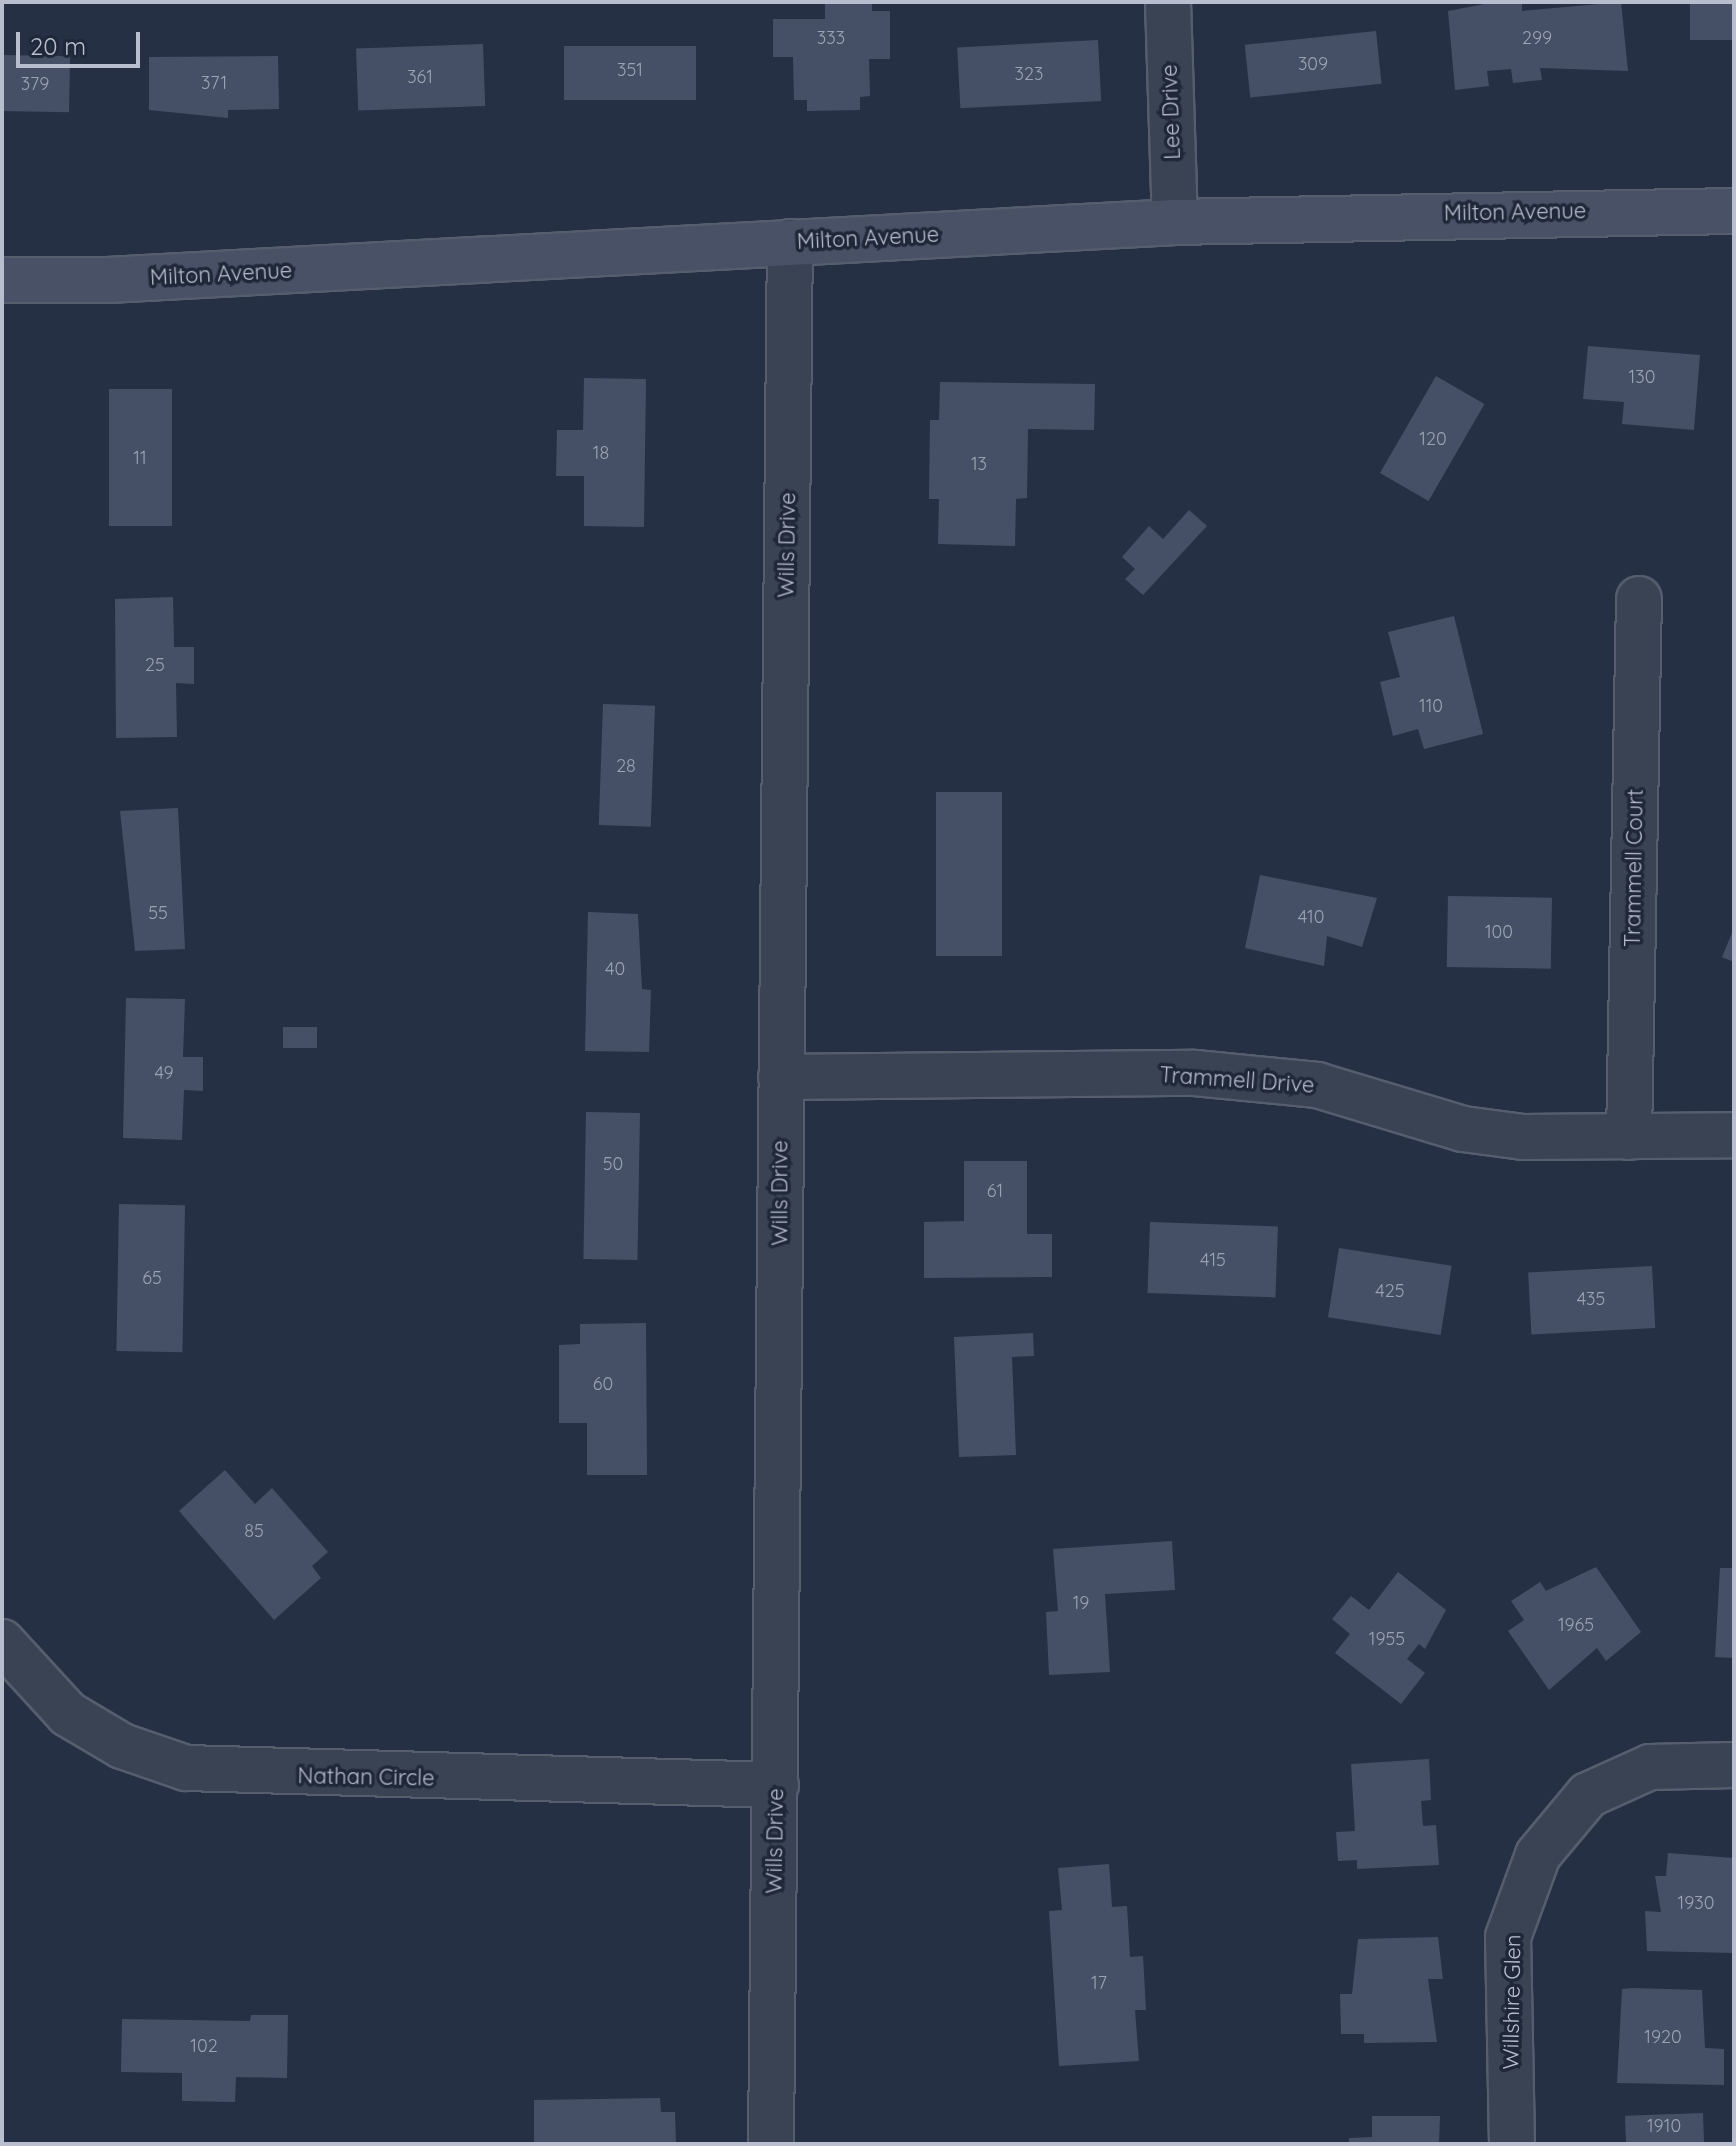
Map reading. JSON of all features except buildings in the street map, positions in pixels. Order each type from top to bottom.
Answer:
[{"type":"street","name":"Lee Drive","points":[[1168,2],[1175,222]]},
{"type":"street","name":"Milton Avenue","points":[[2,280],[1175,222],[1734,211]]},
{"type":"street","name":"Wills Drive","points":[[771,2144],[790,242]]},
{"type":"street","name":"Trammell Court","points":[[1629,1137],[1639,599]]},
{"type":"street","name":"Trammell Drive","points":[[781,1077],[1195,1073],[1317,1085],[1463,1129],[1629,1137],[1734,1135]]},
{"type":"street","name":"Nathan Circle","points":[[2,1642],[68,1714],[122,1746],[186,1768],[776,1785]]},
{"type":"street","name":"Willshire Glen","points":[[1512,2144],[1508,1937],[1538,1855],[1588,1795],[1650,1767],[1734,1765]]}]
